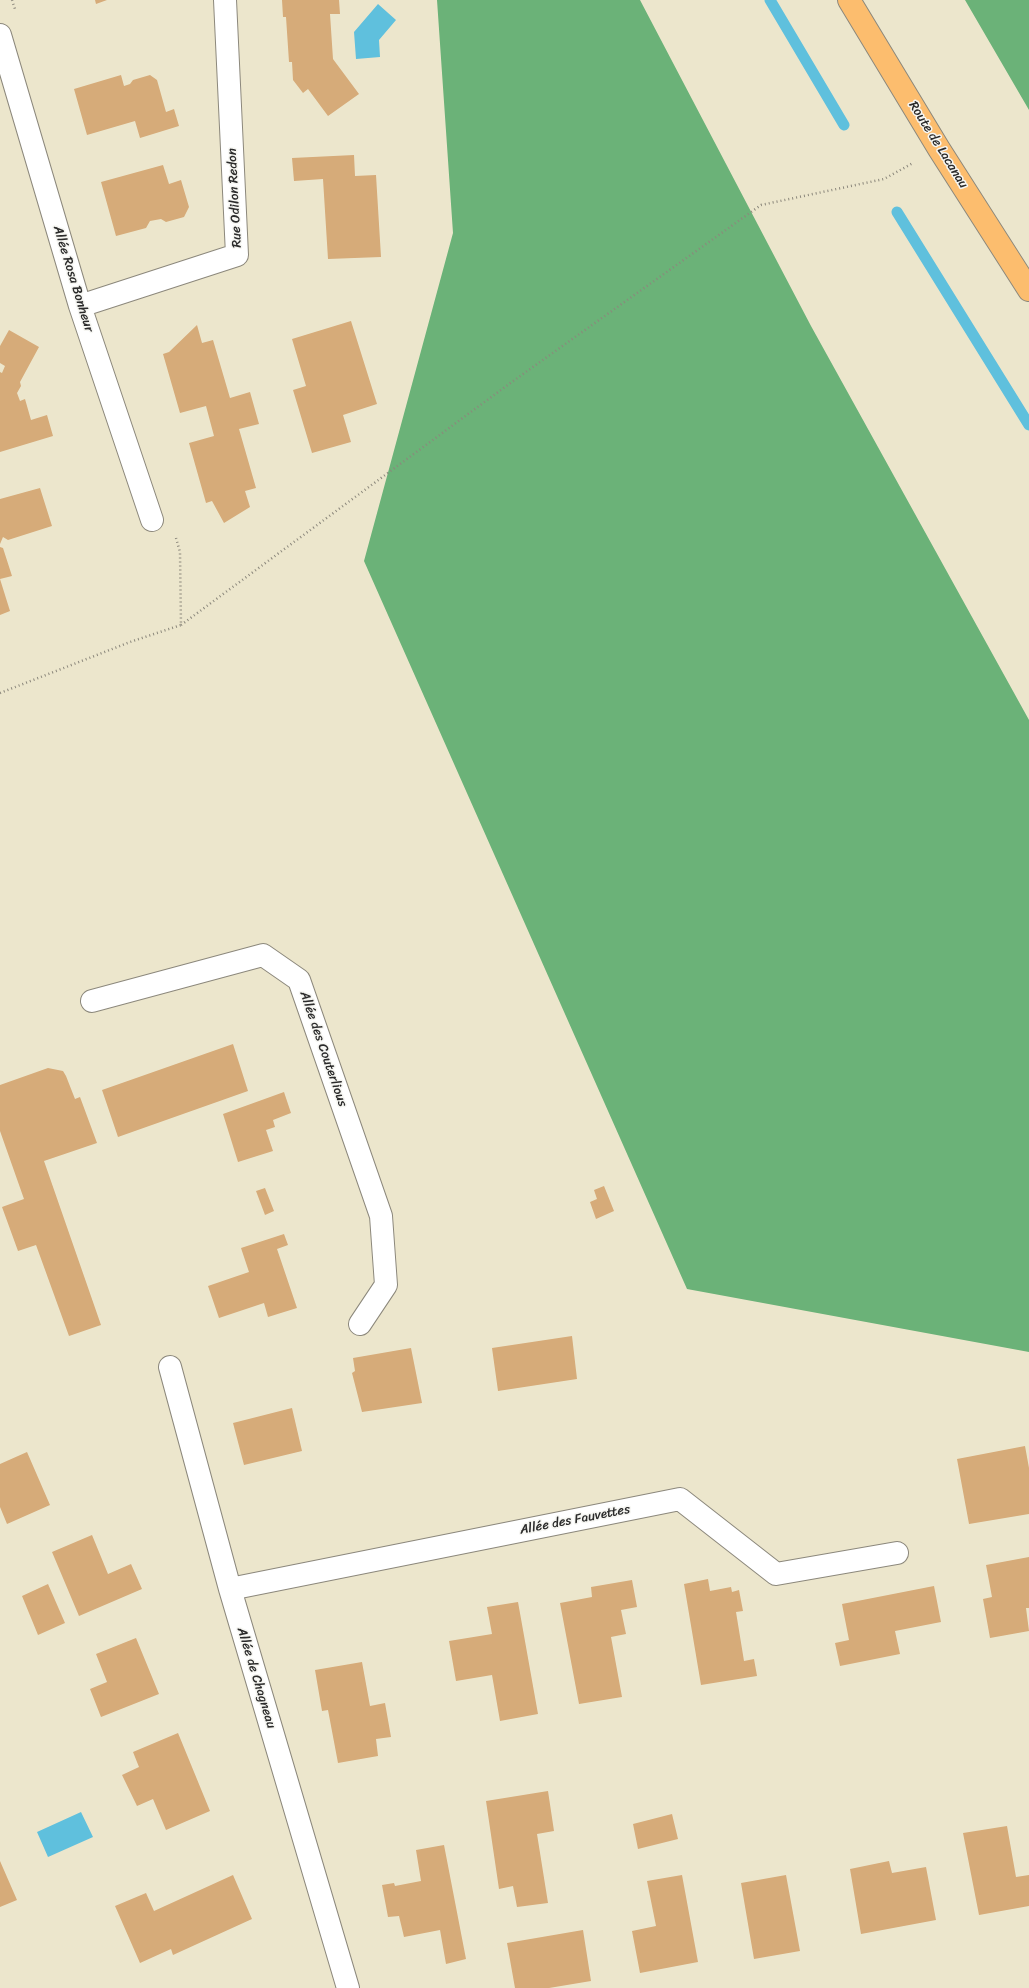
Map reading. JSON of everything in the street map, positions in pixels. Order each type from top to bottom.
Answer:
[{"type":"main road","name":"Route de Lacanau","points":[[849,0],[940,149],[1029,290]]},
{"type":"street","name":"Rue Odilon Redon","points":[[80,306],[237,255],[225,0]]},
{"type":"street","name":"Allée Rosa Bonheur","points":[[0,35],[80,306],[152,520]]},
{"type":"street","name":"Allée des Couterlious","points":[[92,1001],[263,956],[299,980],[381,1216],[386,1285],[360,1324]]},
{"type":"street","name":"Allée de Chagneau","points":[[170,1367],[230,1589],[348,1988]]},
{"type":"street","name":"Allée des Fauvettes","points":[[230,1589],[680,1499],[776,1574],[897,1553]]},
{"type":"path","points":[[0,693],[130,642],[181,625],[509,384],[761,204],[884,178],[940,149]]},
{"type":"path","points":[[180,552],[181,625]]},
{"type":"green space","points":[[437,0],[640,0],[811,326],[1029,720],[1029,1352],[687,1289],[364,561],[453,233]]},
{"type":"green space","points":[[965,0],[1029,0],[1029,110]]},
{"type":"water","points":[[378,4],[396,20],[379,40],[380,57],[356,59],[354,32]]},
{"type":"water","points":[[81,1812],[93,1837],[48,1857],[37,1832]]},
{"type":"building","points":[[95,0],[107,0],[96,4]]},
{"type":"building","points":[[282,0],[339,0],[340,14],[330,14],[333,59],[359,94],[328,116],[308,89],[303,93],[293,80],[292,62],[289,62],[286,17],[283,17]]},
{"type":"building","points":[[121,75],[124,86],[130,84],[133,80],[150,75],[157,80],[166,112],[174,109],[179,126],[140,138],[135,121],[87,135],[74,89]]},
{"type":"building","points":[[354,155],[355,176],[376,175],[381,257],[328,259],[323,179],[294,181],[292,158]]},
{"type":"building","points":[[163,165],[169,184],[181,180],[189,207],[184,217],[166,222],[161,219],[150,221],[146,228],[116,236],[101,182]]},
{"type":"building","points":[[351,321],[377,404],[343,415],[351,442],[312,453],[293,390],[306,386],[292,339]]},
{"type":"building","points":[[197,325],[202,343],[213,340],[230,398],[250,392],[259,424],[239,429],[256,488],[245,491],[250,507],[224,523],[212,501],[206,503],[189,443],[214,436],[206,406],[180,413],[163,354],[169,352]]},
{"type":"building","points":[[9,330],[39,347],[20,382],[21,386],[17,393],[20,401],[25,399],[31,420],[47,415],[53,436],[0,452],[0,372],[2,373],[5,366],[0,363],[0,346]]},
{"type":"building","points":[[40,488],[52,526],[8,540],[3,537],[0,544],[0,499]]},
{"type":"building","points":[[0,547],[3,548],[12,576],[0,579]]},
{"type":"building","points":[[0,579],[10,611],[0,615]]},
{"type":"building","points":[[233,1044],[248,1091],[118,1137],[102,1090]]},
{"type":"building","points":[[48,1068],[63,1071],[75,1099],[80,1097],[97,1143],[44,1161],[101,1325],[69,1336],[36,1245],[18,1251],[2,1207],[24,1199],[0,1131],[0,1085]]},
{"type":"building","points":[[284,1092],[291,1113],[273,1120],[275,1127],[266,1130],[273,1151],[238,1162],[223,1114]]},
{"type":"building","points":[[604,1186],[614,1211],[596,1219],[590,1202],[597,1199],[594,1190]]},
{"type":"building","points":[[265,1188],[274,1211],[265,1215],[256,1191]]},
{"type":"building","points":[[284,1234],[288,1245],[277,1249],[297,1308],[268,1317],[264,1303],[219,1318],[208,1286],[249,1272],[241,1248]]},
{"type":"building","points":[[572,1336],[577,1379],[498,1391],[492,1348]]},
{"type":"building","points":[[411,1348],[422,1403],[362,1412],[352,1373],[355,1371],[353,1358]]},
{"type":"building","points":[[292,1408],[302,1451],[244,1465],[233,1423]]},
{"type":"building","points":[[1025,1446],[1029,1468],[1029,1514],[969,1524],[957,1459]]},
{"type":"building","points":[[27,1452],[50,1505],[7,1524],[0,1507],[0,1464]]},
{"type":"building","points":[[92,1535],[108,1574],[131,1564],[142,1589],[79,1616],[52,1552]]},
{"type":"building","points":[[1029,1557],[1029,1608],[1026,1608],[1029,1631],[990,1638],[983,1599],[992,1597],[986,1565]]},
{"type":"building","points":[[708,1579],[710,1591],[731,1587],[732,1592],[739,1590],[743,1611],[736,1612],[744,1661],[754,1659],[757,1676],[701,1685],[684,1584]]},
{"type":"building","points":[[632,1580],[637,1607],[621,1610],[626,1634],[611,1637],[622,1697],[579,1704],[560,1603],[592,1597],[591,1587]]},
{"type":"building","points":[[48,1584],[65,1623],[38,1635],[22,1596]]},
{"type":"building","points":[[934,1586],[941,1622],[895,1631],[900,1654],[840,1666],[835,1643],[849,1640],[842,1604]]},
{"type":"building","points":[[518,1602],[538,1714],[500,1721],[492,1675],[456,1681],[449,1641],[492,1634],[487,1607]]},
{"type":"building","points":[[136,1638],[159,1694],[101,1717],[90,1689],[107,1682],[96,1654]]},
{"type":"building","points":[[362,1662],[370,1706],[385,1703],[391,1737],[376,1739],[378,1756],[338,1763],[328,1710],[322,1711],[315,1670]]},
{"type":"building","points":[[178,1733],[210,1811],[166,1830],[153,1799],[137,1806],[122,1775],[139,1767],[133,1752]]},
{"type":"building","points":[[548,1791],[554,1831],[537,1834],[548,1903],[517,1907],[513,1886],[499,1889],[486,1801]]},
{"type":"building","points":[[672,1814],[678,1839],[638,1849],[633,1824]]},
{"type":"building","points":[[1007,1826],[1016,1877],[1029,1875],[1029,1906],[979,1915],[963,1833]]},
{"type":"building","points":[[444,1845],[466,1959],[446,1964],[440,1930],[404,1937],[399,1916],[388,1917],[382,1885],[394,1883],[395,1886],[421,1881],[416,1850]]},
{"type":"building","points":[[0,1861],[17,1900],[0,1907]]},
{"type":"building","points":[[889,1861],[892,1873],[926,1867],[936,1920],[861,1934],[850,1869]]},
{"type":"building","points":[[233,1875],[252,1919],[173,1955],[171,1949],[140,1963],[115,1906],[146,1893],[154,1911]]},
{"type":"building","points":[[682,1875],[698,1962],[640,1973],[632,1931],[656,1926],[647,1881]]},
{"type":"building","points":[[786,1875],[800,1951],[754,1959],[741,1883]]},
{"type":"building","points":[[583,1930],[591,1981],[549,1988],[515,1988],[507,1943]]},
{"type":"waterway","points":[[770,0],[844,125]]},
{"type":"waterway","points":[[897,212],[1029,425]]}]
